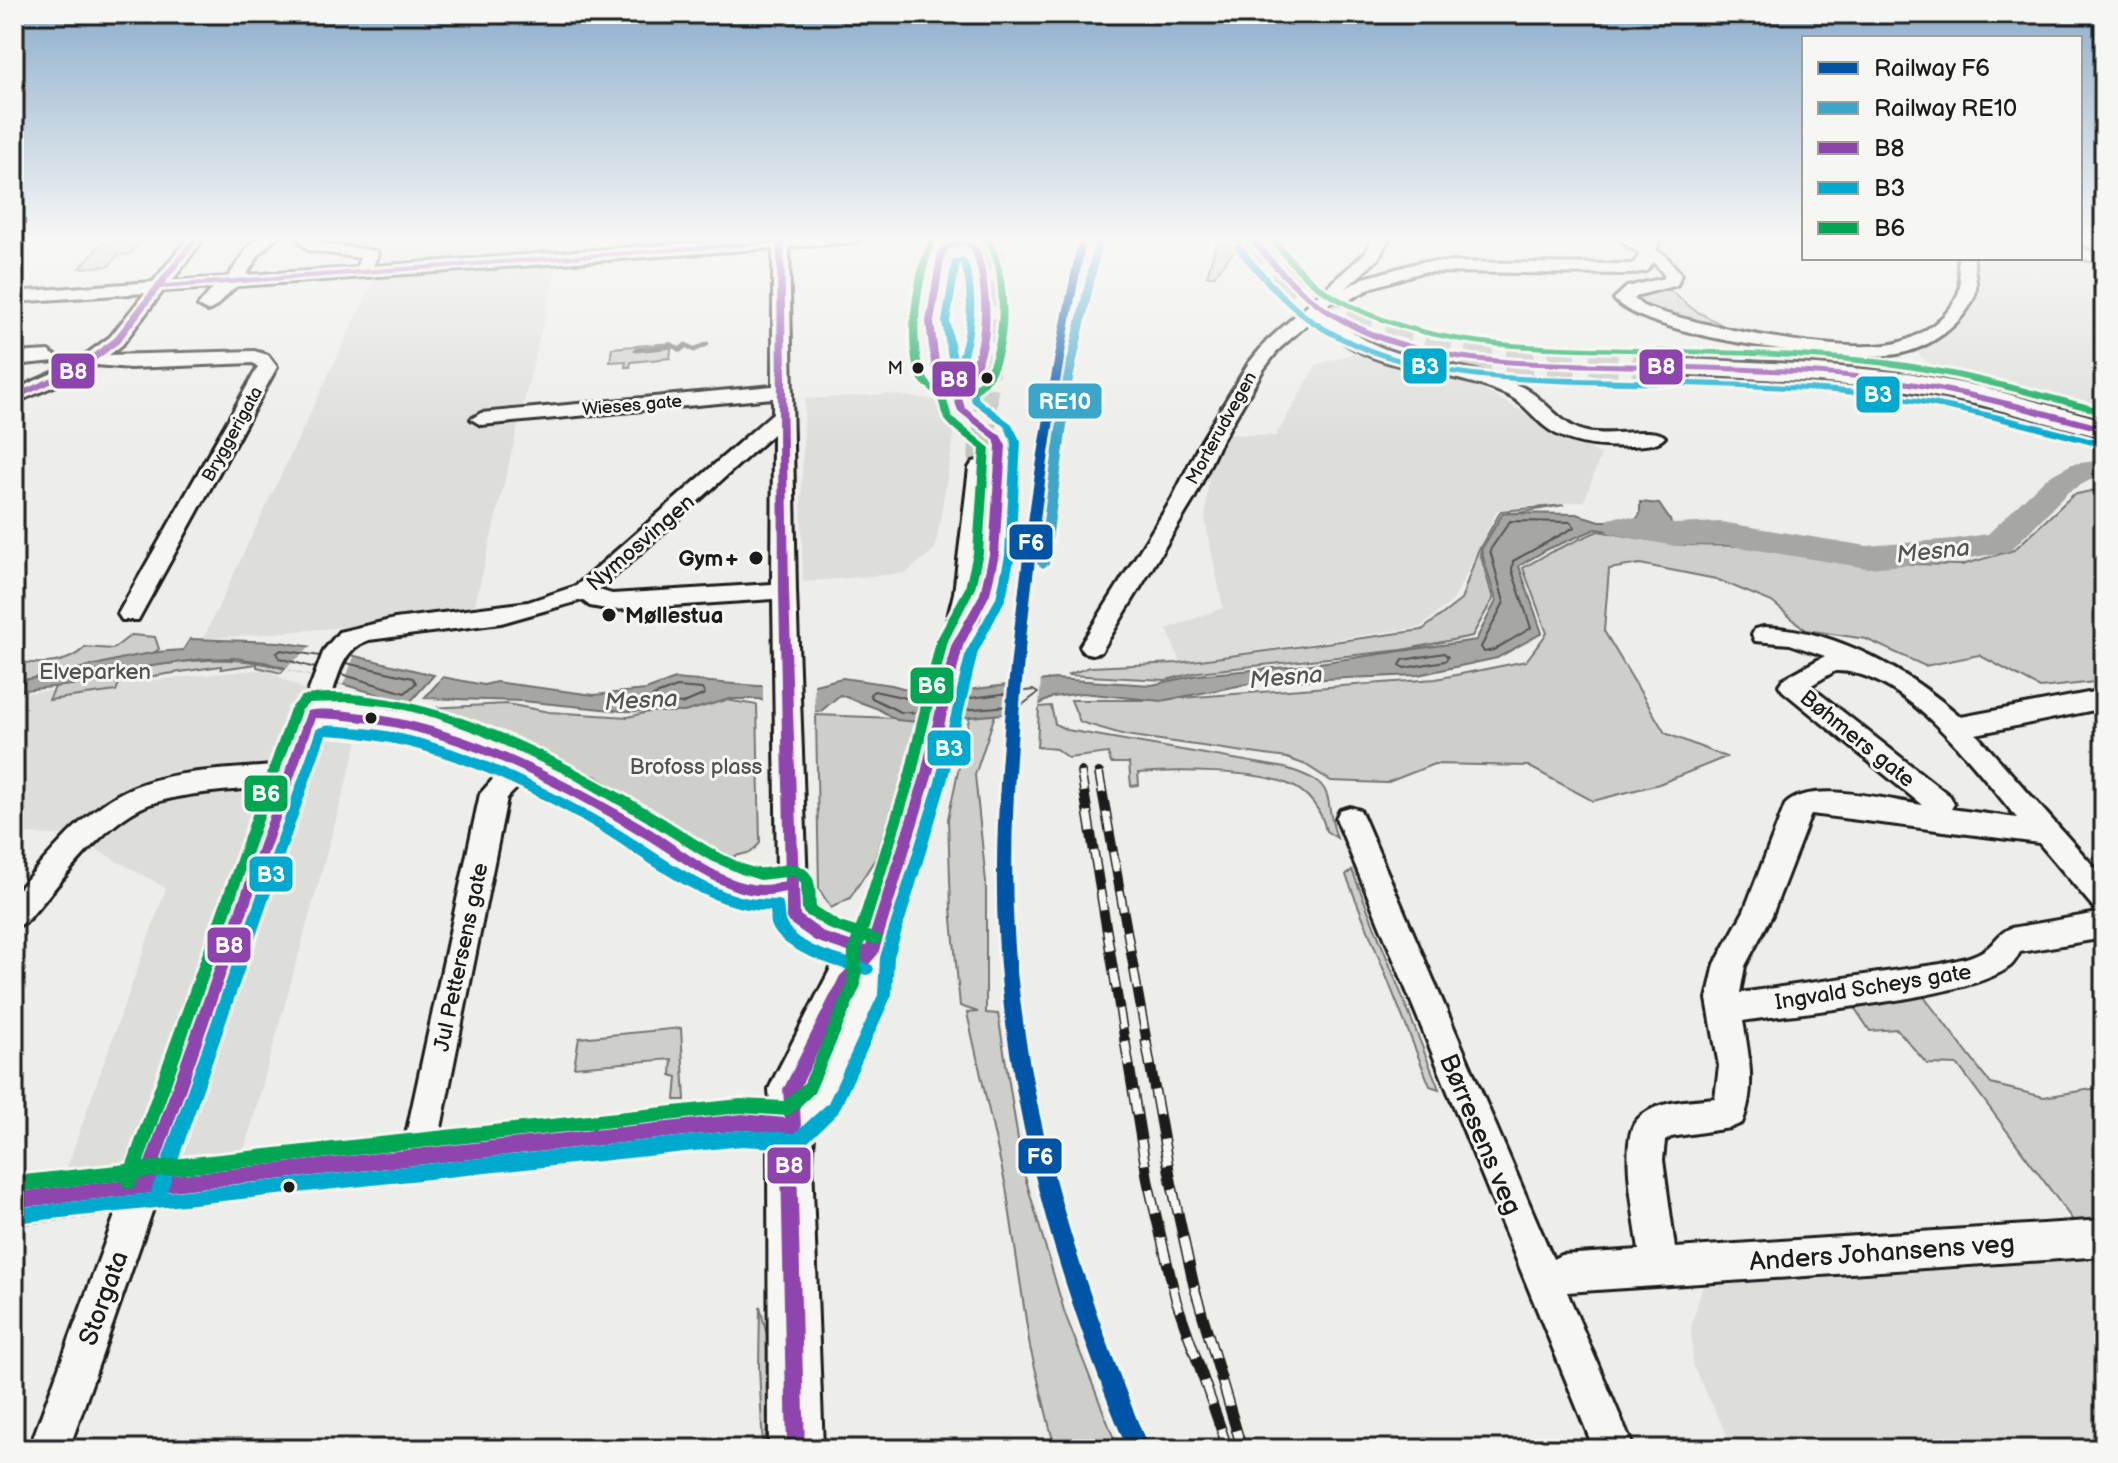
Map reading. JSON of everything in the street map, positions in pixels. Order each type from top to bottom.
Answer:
[{"type":"highway","points":[[1663,367],[1835,374],[1911,382],[1981,396],[2090,426]]},
{"type":"main road","points":[[796,1449],[789,1163],[793,1126],[822,1097],[870,989],[871,954],[926,777],[957,646],[974,563],[983,468]]},
{"type":"main road","points":[[14,1200],[742,1122],[793,1126]]},
{"type":"street","points":[[14,397],[63,377],[94,359],[131,325],[147,305]]},
{"type":"street","points":[[781,305],[784,591],[793,918],[811,935],[871,954]]},
{"type":"street","name":"Morterudvegen","points":[[1092,646],[1162,534],[1255,368],[1273,345],[1317,305]]},
{"type":"street","points":[[1319,305],[1335,332],[1351,343],[1400,364],[1463,375],[1513,391],[1534,404],[1564,431],[1612,441],[1655,437]]},
{"type":"street","points":[[1632,305],[1668,320],[1839,350],[1899,349],[1934,333],[1961,305]]},
{"type":"street","points":[[14,359],[48,357]]},
{"type":"street","name":"Bryggerigata","points":[[94,359],[130,362],[245,357],[261,359],[268,367],[130,614]]},
{"type":"street","name":"Wieses gate","points":[[481,419],[782,391]]},
{"type":"street","name":"Nymosvingen","points":[[336,650],[348,638],[366,632],[510,616],[555,604],[584,591],[782,415]]},
{"type":"street","points":[[584,591],[598,600],[612,602],[784,591]]},
{"type":"street","points":[[1764,635],[1790,636],[1824,645],[1917,693],[1956,728],[2104,899]]},
{"type":"street","name":"Storgata","points":[[49,1449],[336,650]]},
{"type":"street","name":"Bøhmers gate","points":[[1856,662],[1830,663],[1792,685],[1940,804]]},
{"type":"street","points":[[1956,728],[2102,703]]},
{"type":"street","points":[[311,714],[354,713],[449,738],[522,767],[641,830],[706,870],[757,891],[792,885]]},
{"type":"street","name":"Jul Pettersens gate","points":[[418,1158],[494,794],[522,767]]},
{"type":"street","points":[[14,914],[103,821],[127,803],[151,792],[290,774]]},
{"type":"street","points":[[1659,1267],[1646,1160],[1648,1132],[1665,1121],[1730,1112],[1735,1066],[1723,999],[1730,964],[1757,915],[1795,813],[1803,804],[1820,802],[2046,833]]},
{"type":"street","name":"Børresens veg","points":[[1350,818],[1614,1449]]},
{"type":"street","name":"Ingvald Scheys gate","points":[[1725,1009],[1941,978],[1980,968],[2000,957],[2011,941],[2104,925]]},
{"type":"street","name":"Anders Johansens veg","points":[[1545,1283],[1561,1274],[2104,1238]]},
{"type":"shaded area","points":[[362,305],[547,305],[472,616],[203,639]]},
{"type":"shaded area","points":[[1950,305],[2104,305],[2104,422],[1949,378],[1917,354]]},
{"type":"shaded area","points":[[1354,353],[1474,385],[1601,455],[1584,501],[1497,510],[1454,599],[1421,627],[1180,662],[1167,629],[1223,608],[1205,520],[1211,457],[1223,434],[1276,436],[1316,365]]},
{"type":"shaded area","points":[[889,394],[935,400],[954,436],[935,549],[906,573],[803,582],[801,501],[805,399]]},
{"type":"shaded area","points":[[265,669],[363,722],[240,1166],[61,1184],[166,888],[72,836],[14,833],[14,694]]},
{"type":"shaded area","points":[[2104,1254],[2104,1449],[1734,1449],[1693,1366],[1691,1327],[1704,1282]]},
{"type":"green space","points":[[1642,305],[1688,305],[1724,326],[1665,316]]},
{"type":"green space","points":[[672,343],[670,358],[631,362],[630,367],[625,367],[626,361],[610,362],[612,348]]},
{"type":"green space","points":[[975,427],[994,444],[995,468],[969,469]]},
{"type":"green space","points":[[2104,488],[2104,681],[2040,688],[1979,655],[1925,666],[1866,639],[1806,630],[1772,602],[1716,579],[1640,564],[1609,569],[1604,631],[1665,733],[1726,757],[1659,784],[1593,801],[1528,766],[1434,764],[1386,783],[1331,781],[1306,765],[1287,758],[1125,735],[1080,722],[1071,700],[1154,700],[1436,679],[1526,661],[1547,633],[1523,568],[1598,531],[1679,545],[1756,546],[1856,563],[1962,565],[2014,550],[2073,495]]},
{"type":"green space","points":[[1564,505],[1506,515],[1480,553],[1493,599],[1472,636],[1402,650],[1198,672],[1166,680],[1067,675],[1090,667],[1178,663],[1422,630],[1461,600],[1478,551],[1501,511]]},
{"type":"green space","name":"Elveparken","points":[[131,635],[155,637],[159,649],[139,663],[144,667],[232,660],[250,661],[285,669],[281,673],[257,667],[257,664],[221,669],[221,666],[120,681],[116,691],[49,700],[56,685],[14,690],[14,661],[52,662],[70,657],[85,647],[113,649]]},
{"type":"green space","name":"Brofoss plass","points":[[726,700],[757,705],[760,843],[751,852],[732,857],[686,833],[595,776],[575,773],[515,743],[410,709],[507,704],[549,712],[628,717],[670,707]]},
{"type":"green space","points":[[998,706],[975,775],[986,882],[986,1013],[998,1014],[1023,1170],[1065,1314],[1118,1449],[1055,1449],[1030,1347],[1006,1187],[967,1013],[978,1012],[960,1006],[951,908],[948,819],[970,714]]},
{"type":"green space","points":[[1051,706],[1055,724],[1067,730],[1285,768],[1303,774],[1315,780],[1326,793],[1337,838],[1326,831],[1321,816],[1308,797],[1295,787],[1274,779],[1214,772],[1153,772],[1138,773],[1139,785],[1131,786],[1129,763],[1111,763],[1108,753],[1068,758],[1056,749],[1037,747],[1039,707]]},
{"type":"green space","points":[[816,715],[921,719],[875,859],[850,898],[831,908],[819,889]]},
{"type":"green space","points":[[1352,870],[1439,1089],[1430,1086],[1346,875]]},
{"type":"green space","points":[[1921,993],[1991,1084],[2044,1097],[2104,1087],[2104,1222],[2075,1223],[1958,1065],[1927,1064],[1897,1029],[1870,1031],[1852,1004]]},
{"type":"green space","points":[[681,1028],[685,1100],[675,1100],[677,1077],[671,1075],[672,1059],[574,1067],[579,1038]]},
{"type":"green space","points":[[760,1306],[771,1353],[774,1393],[763,1449],[759,1367]]},
{"type":"water","points":[[1640,502],[1659,504],[1670,520],[1675,540],[1596,529],[1548,549],[1519,566],[1542,633],[1497,658],[1418,675],[1258,682],[1161,701],[1082,693],[1053,697],[1024,712],[917,722],[897,720],[876,708],[840,695],[820,712],[780,707],[759,699],[730,699],[684,712],[424,698],[443,677],[484,685],[496,682],[594,695],[646,690],[675,679],[758,686],[815,685],[842,678],[892,685],[928,695],[1054,679],[1152,685],[1197,675],[1298,666],[1476,640],[1496,601],[1481,550],[1503,513],[1576,514],[1600,521],[1635,521],[1640,514]]},
{"type":"water","points":[[190,639],[279,642],[326,649],[434,675],[409,703],[264,662],[234,658],[144,667],[111,681],[14,691],[14,681],[141,655],[183,650]]},
{"type":"pier","points":[[315,643],[354,657],[343,685],[285,669]]},
{"type":"pier","points":[[1041,677],[1039,709],[1026,716],[1003,718],[1007,681]]},
{"type":"pier","points":[[814,681],[815,715],[780,711],[763,705],[763,682]]},
{"type":"waterway","points":[[636,350],[674,346],[680,350],[686,345],[694,350],[707,344]]},
{"type":"waterway","name":"Mesna","points":[[1621,526],[1675,535],[1721,533],[1867,557],[1954,550],[1998,543],[2057,485],[2083,471],[2104,470]]},
{"type":"tunnel","points":[[984,446],[991,305]]},
{"type":"tunnel","points":[[1320,305],[1374,333],[1420,348],[1468,357],[1566,365],[1663,367]]},
{"type":"tunnel","points":[[983,468],[984,444]]},
{"type":"railway","points":[[1081,772],[1125,1043]]},
{"type":"railway","points":[[1099,773],[1147,1043]]},
{"type":"railway","points":[[1125,1041],[1148,1182],[1176,1300],[1228,1449]]},
{"type":"railway","points":[[1146,1041],[1194,1286],[1242,1449]]},
{"type":"rail line","name":"F6","points":[[1069,305],[1039,482],[1013,703],[1003,848],[1005,921],[1020,1058],[1048,1191],[1088,1322],[1138,1449]]},
{"type":"rail line","name":"RE10","points":[[1043,564],[1068,379],[1084,305]]},
{"type":"transit line","name":"B8","points":[[14,397],[80,368],[116,341],[144,305]]},
{"type":"transit line","name":"B8","points":[[782,305],[784,591],[793,918],[820,937],[871,954]]},
{"type":"transit line","name":"B6","points":[[916,305],[918,368],[928,386],[949,395],[964,395],[975,390],[991,372],[1000,333],[1001,305]]},
{"type":"transit line","name":"B8","points":[[933,305],[930,322],[936,371],[946,378],[959,379],[970,373],[978,360],[983,341],[985,305]]},
{"type":"transit line","name":"B3","points":[[949,305],[946,322],[953,363],[961,362],[964,352],[970,305]]},
{"type":"transit line","name":"B3","points":[[1293,305],[1315,323],[1350,342],[1387,357],[1427,367],[1511,378],[1777,387],[1893,396],[1983,413],[2100,444]]},
{"type":"transit line","name":"B8","points":[[1319,305],[1357,328],[1393,342],[1472,358],[1867,377],[1957,391],[2104,429]]},
{"type":"transit line","name":"B6","points":[[1350,305],[1407,327],[1481,342],[1868,361],[1957,375],[2104,412]]},
{"type":"transit line","name":"B3","points":[[16,1216],[742,1138],[798,1141],[833,1108],[885,995],[887,957],[941,782],[972,652],[1001,598],[1010,556],[1016,442],[1009,426],[975,400],[967,374]]},
{"type":"transit line","name":"B8","points":[[796,1449],[789,1163],[793,1126],[791,1089],[845,981],[871,954],[926,777],[957,646],[985,594],[994,555],[1001,446],[998,438],[961,409],[952,379]]},
{"type":"transit line","name":"B6","points":[[14,1184],[740,1106],[787,1109],[809,1088],[854,985],[855,951],[911,773],[942,641],[970,588],[978,553],[985,448],[948,418],[937,384]]},
{"type":"transit line","name":"B6","points":[[129,1181],[296,709],[306,699],[349,697],[393,703],[483,731],[569,771],[738,868],[760,874],[799,871],[808,881],[809,910],[836,926],[875,939]]},
{"type":"transit line","name":"B8","points":[[144,1186],[311,714],[394,722],[472,745],[570,790],[727,881],[760,890],[792,885]]},
{"type":"transit line","name":"B3","points":[[159,1191],[322,730],[395,738],[430,747],[499,773],[597,823],[709,890],[733,900],[777,905],[778,924],[796,942],[818,954],[867,969]]},
{"type":"transit line","name":"B8","points":[[14,1200],[742,1122],[793,1126]]},
{"type":"place","name":"M","points":[[918,368]]},
{"type":"place","name":"Gym+","points":[[756,558]]},
{"type":"place","name":"Møllestua","points":[[609,615]]}]
